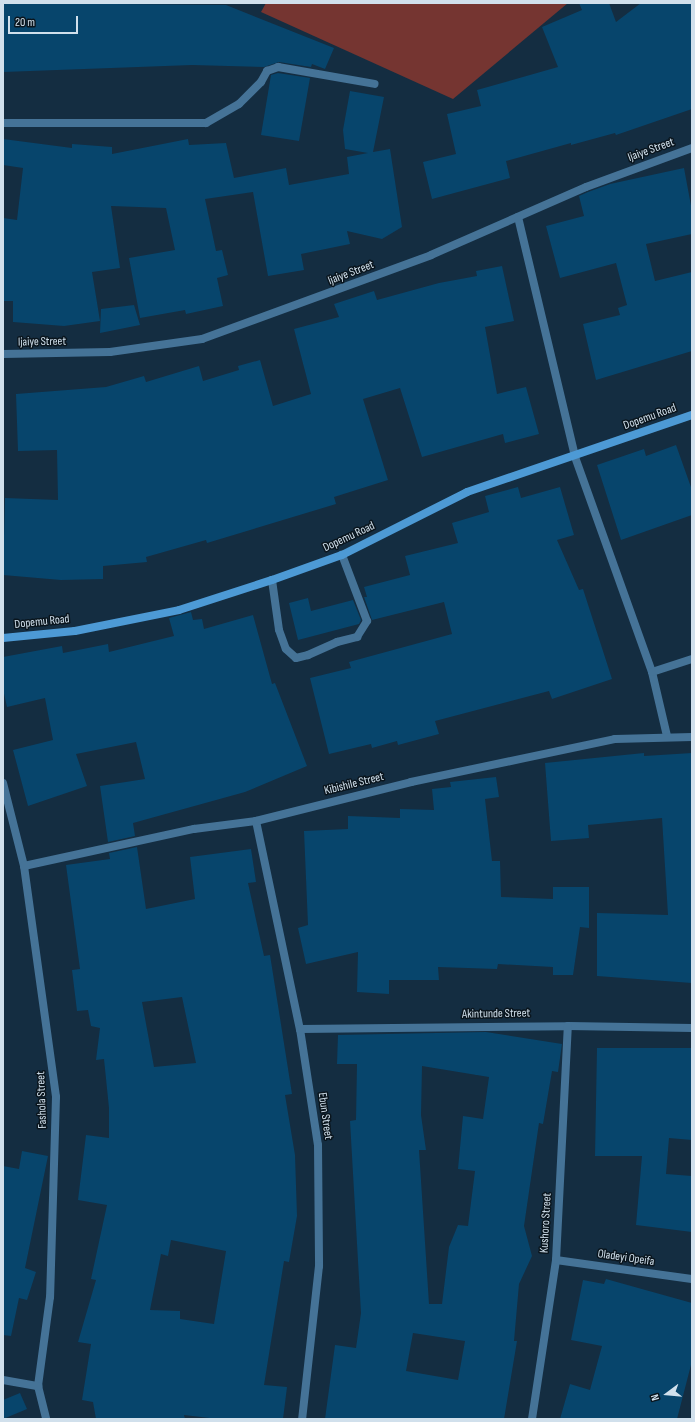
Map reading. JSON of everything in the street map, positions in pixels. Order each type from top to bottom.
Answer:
[{"type":"main road","name":"Dopemu Road","points":[[3,638],[75,631],[180,610],[342,555],[467,492],[575,457],[692,415]]},
{"type":"street","points":[[3,122],[206,123],[239,104],[262,82],[267,72],[278,67],[375,84]]},
{"type":"street","name":"Ijaiye Street","points":[[3,354],[110,352],[202,339],[431,255],[586,187],[692,148]]},
{"type":"street","points":[[518,217],[575,457],[652,672],[667,736]]},
{"type":"street","points":[[272,580],[279,630],[286,649],[296,658],[308,655],[337,642],[357,638],[367,621],[342,555]]},
{"type":"street","points":[[652,672],[692,659]]},
{"type":"street","name":"Kibishile Street","points":[[24,866],[194,829],[256,821],[411,782],[615,739],[667,736],[692,737]]},
{"type":"street","name":"Fashola Street","points":[[3,783],[24,866],[56,1097],[50,1297],[38,1386],[46,1419]]},
{"type":"street","name":"Ebun Street","points":[[256,821],[300,1029],[318,1145],[319,1266],[302,1419]]},
{"type":"street","name":"Akintunde Street","points":[[300,1029],[568,1026],[692,1028]]},
{"type":"street","name":"Kushoro Street","points":[[532,1419],[556,1260],[568,1026]]},
{"type":"street","name":"Oladeyi Opeifa","points":[[556,1260],[692,1279]]},
{"type":"street","points":[[3,1380],[38,1386]]},
{"type":"shaded area","points":[[266,3],[568,3],[453,99],[261,12]]},
{"type":"building","points":[[3,3],[226,5],[334,48],[325,69],[312,64],[311,67],[279,62],[264,67],[192,65],[3,72]]},
{"type":"building","points":[[579,3],[609,3],[616,22],[641,3],[692,3],[692,109],[616,135],[615,133],[571,145],[571,143],[506,161],[510,178],[432,199],[423,162],[456,154],[447,114],[481,106],[477,90],[558,67],[542,27],[582,10]]},
{"type":"building","points":[[278,73],[310,78],[299,141],[261,135],[271,75]]},
{"type":"building","points":[[350,91],[384,97],[373,152],[390,149],[402,227],[382,239],[347,231],[350,244],[301,254],[304,270],[268,276],[253,192],[205,199],[216,251],[222,250],[228,275],[217,278],[223,306],[186,314],[185,310],[140,318],[129,258],[175,250],[166,208],[111,206],[120,268],[92,272],[100,321],[64,326],[13,322],[13,301],[3,301],[3,218],[17,220],[23,168],[3,165],[3,139],[72,148],[72,144],[112,147],[112,154],[188,139],[189,145],[226,143],[234,178],[286,168],[289,185],[349,174],[347,157],[368,153],[345,149],[343,130]]},
{"type":"building","points":[[684,168],[692,211],[692,234],[646,244],[655,281],[692,272],[692,351],[596,380],[583,324],[620,315],[618,308],[627,305],[616,263],[560,278],[546,226],[584,216],[579,196],[588,192],[610,184]]},
{"type":"building","points":[[502,266],[514,321],[485,327],[497,394],[526,387],[539,434],[505,443],[503,434],[422,457],[400,388],[363,399],[388,480],[334,497],[336,504],[207,543],[206,540],[146,557],[147,562],[103,566],[103,579],[61,580],[3,575],[5,498],[58,500],[57,450],[18,451],[16,394],[106,387],[144,376],[146,382],[199,366],[203,381],[239,370],[238,366],[260,360],[273,406],[311,394],[294,329],[339,317],[334,304],[374,291],[377,300],[439,283],[477,276],[476,271]]},
{"type":"building","points":[[134,305],[140,325],[100,333],[101,309]]},
{"type":"building","points":[[676,445],[692,490],[692,515],[621,540],[597,465],[644,449],[646,456]]},
{"type":"building","points":[[518,487],[521,498],[560,487],[574,535],[557,540],[579,590],[583,589],[612,679],[552,699],[549,691],[435,721],[439,734],[398,745],[397,741],[372,748],[371,744],[329,754],[310,678],[351,668],[349,662],[452,634],[444,602],[372,620],[364,597],[367,597],[364,587],[410,575],[405,556],[458,543],[452,523],[489,512],[485,496]]},
{"type":"building","points":[[308,598],[311,611],[353,600],[361,620],[359,624],[298,640],[289,603]]},
{"type":"building","points":[[191,612],[193,620],[202,619],[204,629],[253,615],[272,684],[275,683],[307,766],[245,792],[133,823],[135,836],[108,842],[100,786],[145,779],[136,742],[76,754],[87,786],[28,806],[13,750],[53,740],[45,698],[7,707],[3,689],[3,657],[62,646],[63,653],[108,644],[109,652],[174,636],[169,618]]},
{"type":"building","points":[[644,753],[644,756],[692,753],[692,983],[597,976],[597,913],[668,915],[662,818],[588,825],[589,838],[551,841],[545,763]]},
{"type":"building","points":[[496,777],[499,797],[485,799],[492,861],[500,861],[501,897],[553,899],[553,887],[589,887],[589,928],[580,927],[573,975],[553,975],[553,967],[498,964],[497,969],[438,967],[439,980],[389,980],[389,994],[357,992],[358,952],[306,964],[298,928],[308,925],[304,831],[348,829],[348,816],[400,818],[400,809],[434,810],[432,789],[451,787],[450,782]]},
{"type":"building","points":[[137,847],[146,909],[195,899],[190,857],[251,849],[256,882],[248,883],[264,956],[270,955],[292,1094],[285,1095],[295,1155],[297,1216],[289,1262],[284,1261],[264,1385],[287,1387],[283,1419],[218,1419],[184,1415],[185,1419],[96,1419],[93,1402],[82,1400],[91,1344],[78,1342],[96,1280],[91,1279],[107,1205],[78,1200],[86,1135],[109,1138],[109,1108],[104,1059],[96,1060],[100,1028],[91,1026],[88,1010],[77,1011],[72,970],[80,969],[66,865],[110,859],[109,853]],"holes":[[[182,997],[196,1063],[154,1067],[142,1002]],[[171,1240],[226,1251],[214,1324],[180,1319],[180,1311],[150,1310],[161,1254],[168,1256]]]},
{"type":"building","points":[[486,1032],[562,1044],[558,1072],[552,1071],[543,1124],[539,1123],[524,1226],[532,1256],[519,1284],[514,1341],[517,1341],[504,1419],[325,1419],[335,1345],[356,1348],[361,1313],[350,1121],[356,1120],[357,1064],[337,1064],[338,1035]],"holes":[[[422,1066],[489,1077],[483,1119],[463,1116],[458,1169],[475,1171],[468,1226],[458,1225],[449,1247],[442,1304],[429,1304],[419,1150],[426,1150],[421,1115]],[[413,1333],[465,1341],[458,1380],[406,1371]]]},
{"type":"building","points":[[597,1048],[692,1048],[692,1140],[669,1138],[666,1174],[692,1176],[692,1232],[636,1225],[642,1156],[595,1156]]},
{"type":"building","points":[[22,1151],[48,1156],[25,1268],[36,1272],[27,1300],[19,1298],[11,1336],[3,1335],[3,1166],[19,1169]]},
{"type":"building","points":[[606,1279],[692,1303],[692,1361],[677,1419],[560,1419],[570,1384],[590,1390],[602,1346],[571,1340],[583,1280],[604,1284]]},
{"type":"building","points":[[20,1393],[27,1409],[3,1419],[3,1400]]}]
